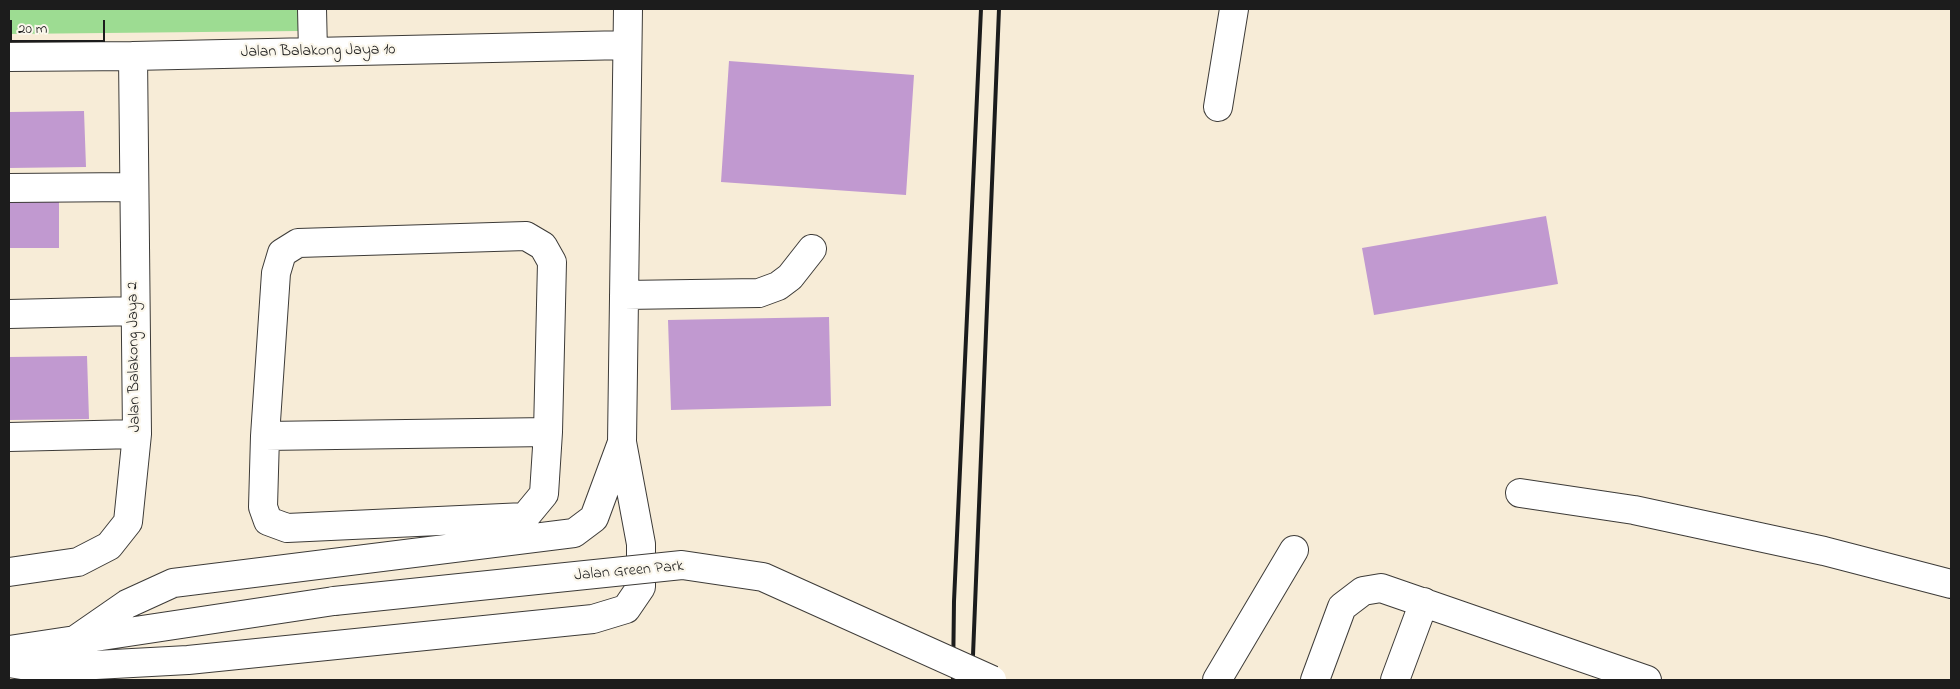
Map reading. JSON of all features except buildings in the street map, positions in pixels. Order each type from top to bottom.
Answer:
[{"type":"street","points":[[312,9],[313,52]]},
{"type":"street","points":[[9,663],[40,668],[197,659],[593,618],[626,609],[641,586],[641,544],[622,442],[628,9]]},
{"type":"street","points":[[1218,108],[1234,9]]},
{"type":"street","name":"Jalan Balakong Jaya 10","points":[[9,57],[627,45]]},
{"type":"street","name":"Jalan Balakong Jaya 2","points":[[9,572],[78,562],[109,546],[128,522],[137,434],[133,56]]},
{"type":"street","points":[[9,188],[134,187]]},
{"type":"street","points":[[526,236],[543,246],[552,262],[548,432],[544,494],[525,516],[287,528],[268,521],[263,507],[264,436],[276,273],[282,253],[298,243],[526,236]]},
{"type":"street","points":[[624,295],[760,293],[778,286],[790,277],[812,249]]},
{"type":"street","points":[[9,314],[135,311]]},
{"type":"street","points":[[264,436],[548,432]]},
{"type":"street","points":[[9,437],[137,434]]},
{"type":"street","points":[[76,640],[127,604],[173,583],[574,533],[594,518],[603,499],[622,442]]},
{"type":"street","points":[[1520,494],[1634,510],[1824,551],[1951,584]]},
{"type":"street","points":[[472,547],[473,520]]},
{"type":"street","points":[[1217,680],[1294,550]]},
{"type":"street","name":"Jalan Green Park","points":[[9,650],[334,601],[682,566],[763,577],[992,680]]},
{"type":"street","points":[[1315,680],[1342,607],[1363,591],[1381,588],[1647,680]]},
{"type":"street","points":[[1395,680],[1424,602]]},
{"type":"green space","points":[[9,9],[298,9],[298,31],[9,34]]},
{"type":"railway","points":[[953,680],[954,601],[981,9]]},
{"type":"railway","points":[[972,680],[999,9]]}]
